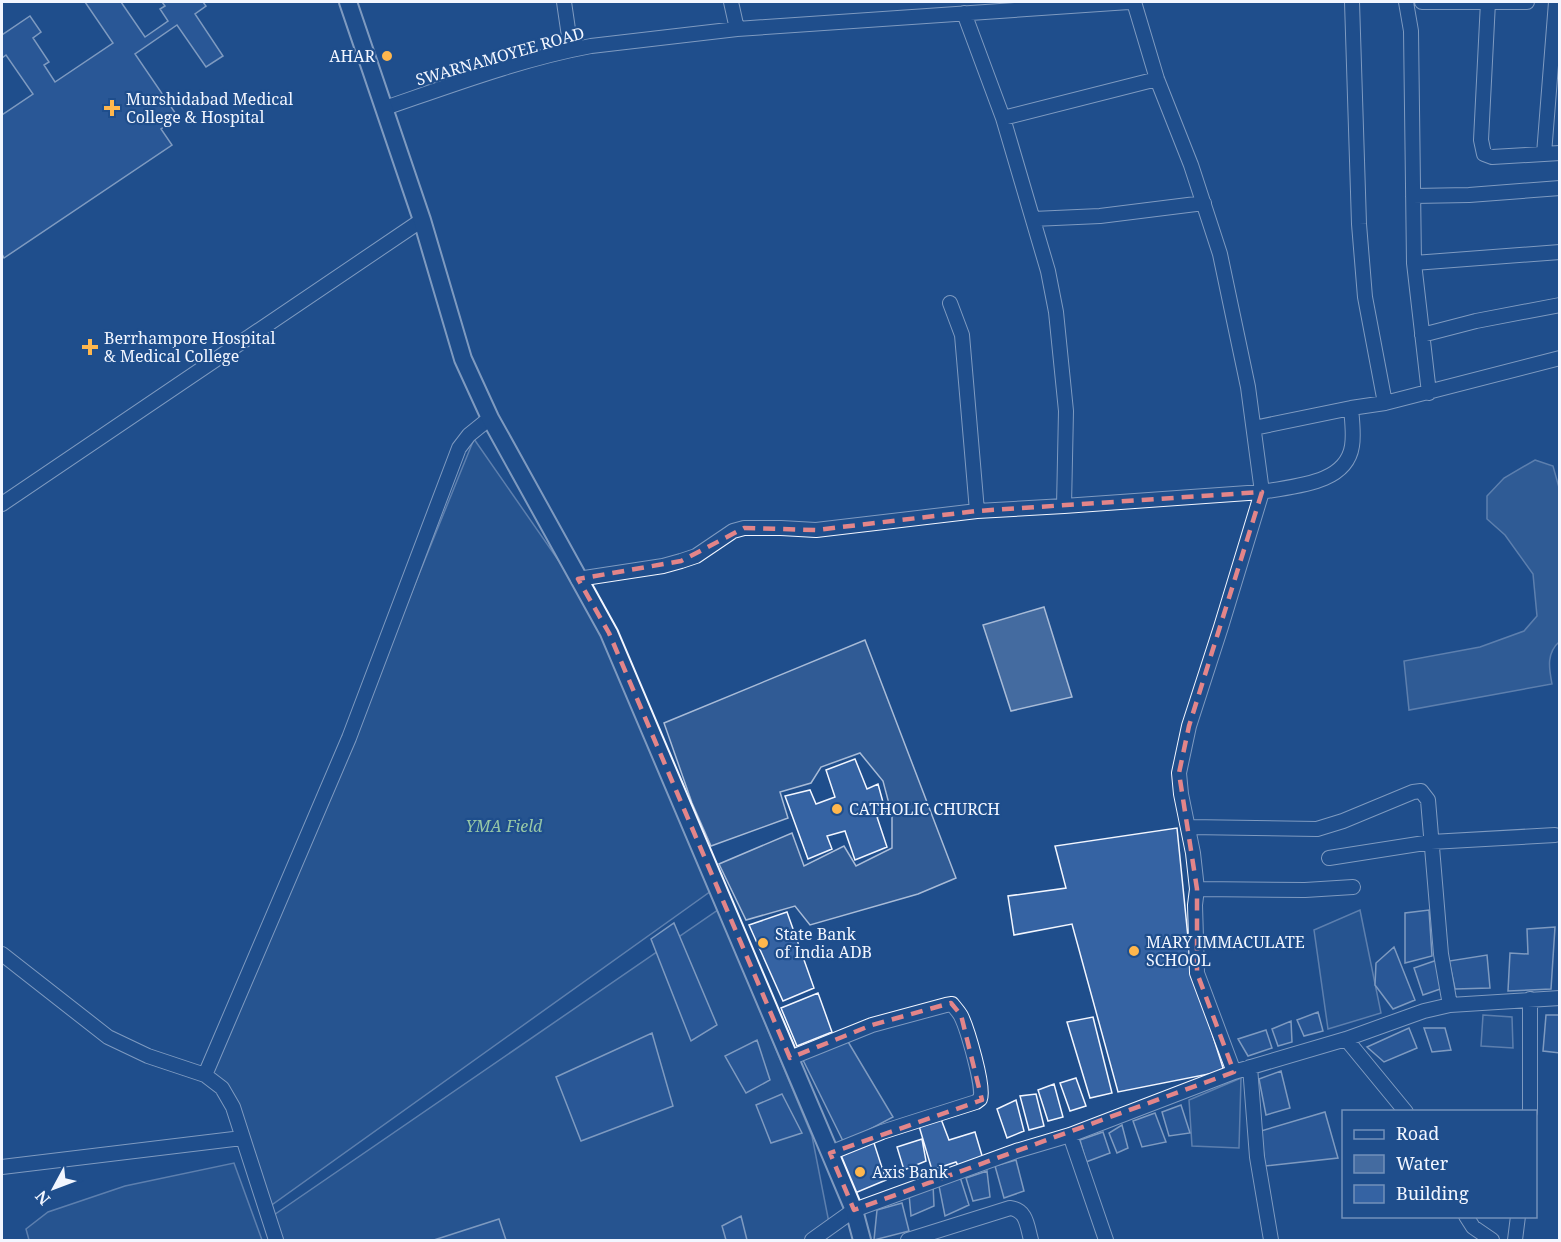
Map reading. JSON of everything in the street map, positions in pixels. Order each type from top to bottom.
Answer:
[{"type":"street","points":[[348,2],[422,220],[464,359],[490,418],[609,633],[854,1210],[860,1238]]},
{"type":"street","points":[[564,2],[571,50]]},
{"type":"street","points":[[731,2],[737,29]]},
{"type":"street","name":"SWARNAMOYEE ROAD","points":[[385,108],[461,81],[571,50],[920,8],[964,13],[1129,2]]},
{"type":"street","points":[[1134,2],[1157,79],[1204,203],[1220,254],[1248,387],[1262,492],[1189,726],[1179,773],[1197,889],[1195,905],[1197,974],[1234,1072]]},
{"type":"street","points":[[1352,2],[1359,224],[1365,297],[1385,403]]},
{"type":"street","points":[[1406,2],[1411,31],[1414,263],[1429,393]]},
{"type":"street","points":[[1422,2],[1527,2]]},
{"type":"street","points":[[1488,2],[1481,148],[1484,154],[1492,157],[1560,153]]},
{"type":"street","points":[[1544,154],[1556,2]]},
{"type":"street","points":[[964,13],[1003,118],[1048,271],[1056,312],[1066,411],[1064,506]]},
{"type":"street","points":[[1003,118],[1157,79]]},
{"type":"street","points":[[1413,195],[1469,195],[1560,188]]},
{"type":"street","points":[[1033,219],[1100,216],[1204,203]]},
{"type":"street","points":[[2,504],[422,220]]},
{"type":"street","points":[[1414,263],[1560,252]]},
{"type":"street","points":[[951,303],[962,335],[978,510]]},
{"type":"street","points":[[1422,335],[1476,321],[1560,305]]},
{"type":"street","points":[[1254,428],[1429,393],[1560,358]]},
{"type":"street","points":[[578,579],[663,566],[681,561],[696,556],[733,531],[744,528],[816,530],[978,510],[1262,492],[1312,482],[1330,476],[1341,468],[1346,460],[1352,445],[1351,408]]},
{"type":"street","points":[[205,1075],[349,738],[459,448],[469,435],[490,418]]},
{"type":"street","points":[[1189,826],[1317,829],[1421,790],[1428,800],[1441,954],[1449,1005]]},
{"type":"street","points":[[1329,858],[1431,842],[1556,835]]},
{"type":"street","points":[[1197,889],[1305,890],[1353,887]]},
{"type":"street","points":[[2,954],[108,1037],[148,1056],[205,1075],[214,1081],[228,1096],[276,1240]]},
{"type":"street","points":[[812,1240],[854,1210],[1016,1151],[1070,1135],[1234,1072],[1346,1039],[1424,1011],[1449,1005],[1560,998]]},
{"type":"street","points":[[1530,999],[1530,1110]]},
{"type":"street","points":[[790,1058],[872,1025],[946,1005],[952,1004],[960,1015],[973,1055],[981,1089],[980,1099],[882,1132],[830,1154]]},
{"type":"street","points":[[1346,1039],[1404,1110]]},
{"type":"street","points":[[1250,1067],[1257,1157],[1271,1240]]},
{"type":"street","points":[[1070,1135],[1106,1240]]},
{"type":"street","points":[[2,1167],[242,1138]]},
{"type":"street","points":[[908,1240],[1010,1208],[1017,1209],[1023,1214],[1031,1240]]},
{"type":"street","points":[[1467,1218],[1473,1227],[1492,1240]]},
{"type":"street","points":[[1515,1240],[1518,1218]]},
{"type":"highlighted area","points":[[1262,492],[1189,726],[1179,773],[1197,889],[1197,973],[1234,1072],[854,1210],[830,1153],[982,1100],[961,1015],[951,1003],[872,1025],[790,1058],[609,633],[578,579],[681,561],[744,528],[816,530],[977,511]]},
{"type":"shaded area","name":"YMA Field","points":[[474,439],[609,633],[718,886],[266,1209],[233,1107],[205,1075],[402,616]]},
{"type":"shaded area","points":[[865,640],[956,878],[918,894],[810,925],[795,906],[746,920],[719,864],[792,833],[804,866],[844,846],[856,866],[892,848],[892,815],[883,781],[860,753],[821,767],[811,783],[780,792],[788,818],[711,846],[692,803],[664,723]]},
{"type":"shaded area","points":[[718,910],[812,1136],[831,1233],[820,1240],[279,1240],[271,1217]]},
{"type":"shaded area","points":[[1360,910],[1381,1013],[1328,1029],[1314,930]]},
{"type":"shaded area","points":[[1483,1015],[1512,1017],[1513,1048],[1481,1046]]},
{"type":"shaded area","points":[[1241,1078],[1239,1148],[1192,1146],[1189,1100]]},
{"type":"shaded area","points":[[234,1163],[262,1240],[29,1240],[26,1229],[48,1212],[125,1186]]},
{"type":"water","points":[[1535,460],[1553,466],[1560,491],[1560,641],[1551,656],[1552,684],[1409,710],[1404,661],[1480,647],[1524,631],[1537,616],[1533,574],[1505,535],[1487,519],[1487,496],[1504,478]]},
{"type":"water","points":[[1044,607],[1072,697],[1011,711],[983,625]]},
{"type":"building","points":[[85,2],[121,2],[145,37],[168,21],[160,9],[165,6],[162,2],[203,2],[206,6],[195,14],[223,56],[206,67],[177,25],[135,54],[178,117],[161,129],[172,145],[4,258],[2,254],[2,115],[33,94],[6,55],[2,58],[2,35],[30,16],[41,32],[33,38],[49,62],[44,65],[55,82],[113,43]]},
{"type":"building","name":"CATHOLIC CHURCH","points":[[855,759],[867,789],[878,784],[886,813],[877,817],[887,847],[855,860],[845,831],[827,836],[832,849],[808,859],[785,796],[810,790],[816,804],[835,797],[826,770]]},
{"type":"building","name":"MARY IMMACULATE SCHOOL","points":[[1177,828],[1191,967],[1224,1071],[1118,1092],[1072,924],[1014,935],[1008,896],[1066,888],[1055,846]]},
{"type":"building","points":[[1429,910],[1432,956],[1405,963],[1405,913]]},
{"type":"building","points":[[787,912],[814,988],[783,1001],[749,925]]},
{"type":"building","points":[[674,923],[717,1025],[691,1041],[651,939]]},
{"type":"building","points":[[1555,927],[1551,989],[1508,991],[1510,953],[1528,954],[1527,929]]},
{"type":"building","points":[[1394,947],[1415,1000],[1393,1009],[1375,985],[1376,963]]},
{"type":"building","points":[[1487,955],[1490,988],[1455,989],[1449,961]]},
{"type":"building","points":[[1440,959],[1446,987],[1423,995],[1414,968]]},
{"type":"building","points":[[818,993],[832,1032],[797,1046],[781,1008]]},
{"type":"building","points":[[1318,1012],[1323,1031],[1304,1036],[1297,1020]]},
{"type":"building","points":[[1546,1015],[1560,1015],[1560,1053],[1543,1051]]},
{"type":"building","points":[[1093,1017],[1112,1093],[1090,1098],[1067,1022]]},
{"type":"building","points":[[1291,1021],[1292,1042],[1278,1046],[1272,1029]]},
{"type":"building","points":[[1409,1028],[1417,1048],[1384,1062],[1367,1047]]},
{"type":"building","points":[[1424,1028],[1445,1028],[1451,1050],[1432,1052]]},
{"type":"building","points":[[1266,1030],[1272,1048],[1248,1056],[1238,1039]]},
{"type":"building","points":[[652,1033],[673,1106],[581,1141],[556,1077]]},
{"type":"building","points":[[757,1040],[770,1080],[746,1093],[725,1056]]},
{"type":"building","points":[[847,1040],[893,1117],[844,1143],[802,1058]]},
{"type":"building","points":[[1281,1071],[1290,1108],[1266,1115],[1259,1079]]},
{"type":"building","points":[[1076,1078],[1086,1106],[1070,1111],[1060,1083]]},
{"type":"building","points":[[1054,1084],[1063,1117],[1048,1121],[1038,1090]]},
{"type":"building","points":[[782,1094],[802,1133],[771,1143],[756,1105]]},
{"type":"building","points":[[1036,1094],[1044,1126],[1029,1130],[1020,1096]]},
{"type":"building","points":[[1016,1100],[1024,1131],[1007,1138],[997,1109]]},
{"type":"building","points":[[1181,1105],[1190,1133],[1169,1136],[1162,1112]]},
{"type":"building","points":[[1325,1112],[1338,1158],[1265,1166],[1261,1131]]},
{"type":"building","points":[[1155,1113],[1166,1142],[1142,1147],[1133,1121]]},
{"type":"building","points":[[941,1119],[949,1140],[975,1132],[983,1159],[959,1167],[956,1162],[932,1170],[919,1126]]},
{"type":"building","points":[[1122,1125],[1128,1148],[1117,1153],[1109,1133]]},
{"type":"building","points":[[1103,1132],[1110,1153],[1086,1162],[1080,1140]]},
{"type":"building","points":[[922,1139],[926,1161],[904,1170],[897,1147]]},
{"type":"building","points":[[873,1140],[886,1180],[855,1193],[839,1156]]},
{"type":"building","points":[[1016,1160],[1024,1191],[1004,1198],[995,1166]]},
{"type":"building","points":[[987,1171],[990,1197],[973,1201],[966,1178]]},
{"type":"building","points":[[960,1177],[969,1205],[945,1216],[939,1186]]},
{"type":"building","points":[[933,1184],[934,1206],[911,1216],[909,1194]]},
{"type":"building","points":[[902,1203],[909,1231],[874,1240],[877,1210]]},
{"type":"building","points":[[741,1216],[747,1240],[726,1240],[722,1226]]},
{"type":"building","points":[[499,1219],[506,1240],[434,1240]]},
{"type":"place","name":"AHAR","points":[[387,56]]},
{"type":"place","name":"Murshidabad Medical College & Hospital","points":[[112,108]]},
{"type":"place","name":"Berrhampore Hospital & Medical College","points":[[90,347]]},
{"type":"place","name":"CATHOLIC CHURCH","points":[[837,809]]},
{"type":"place","name":"State Bank of India ADB","points":[[763,943]]},
{"type":"place","name":"MARY IMMACULATE SCHOOL","points":[[1134,951]]},
{"type":"place","name":"Axis Bank","points":[[860,1172]]}]
